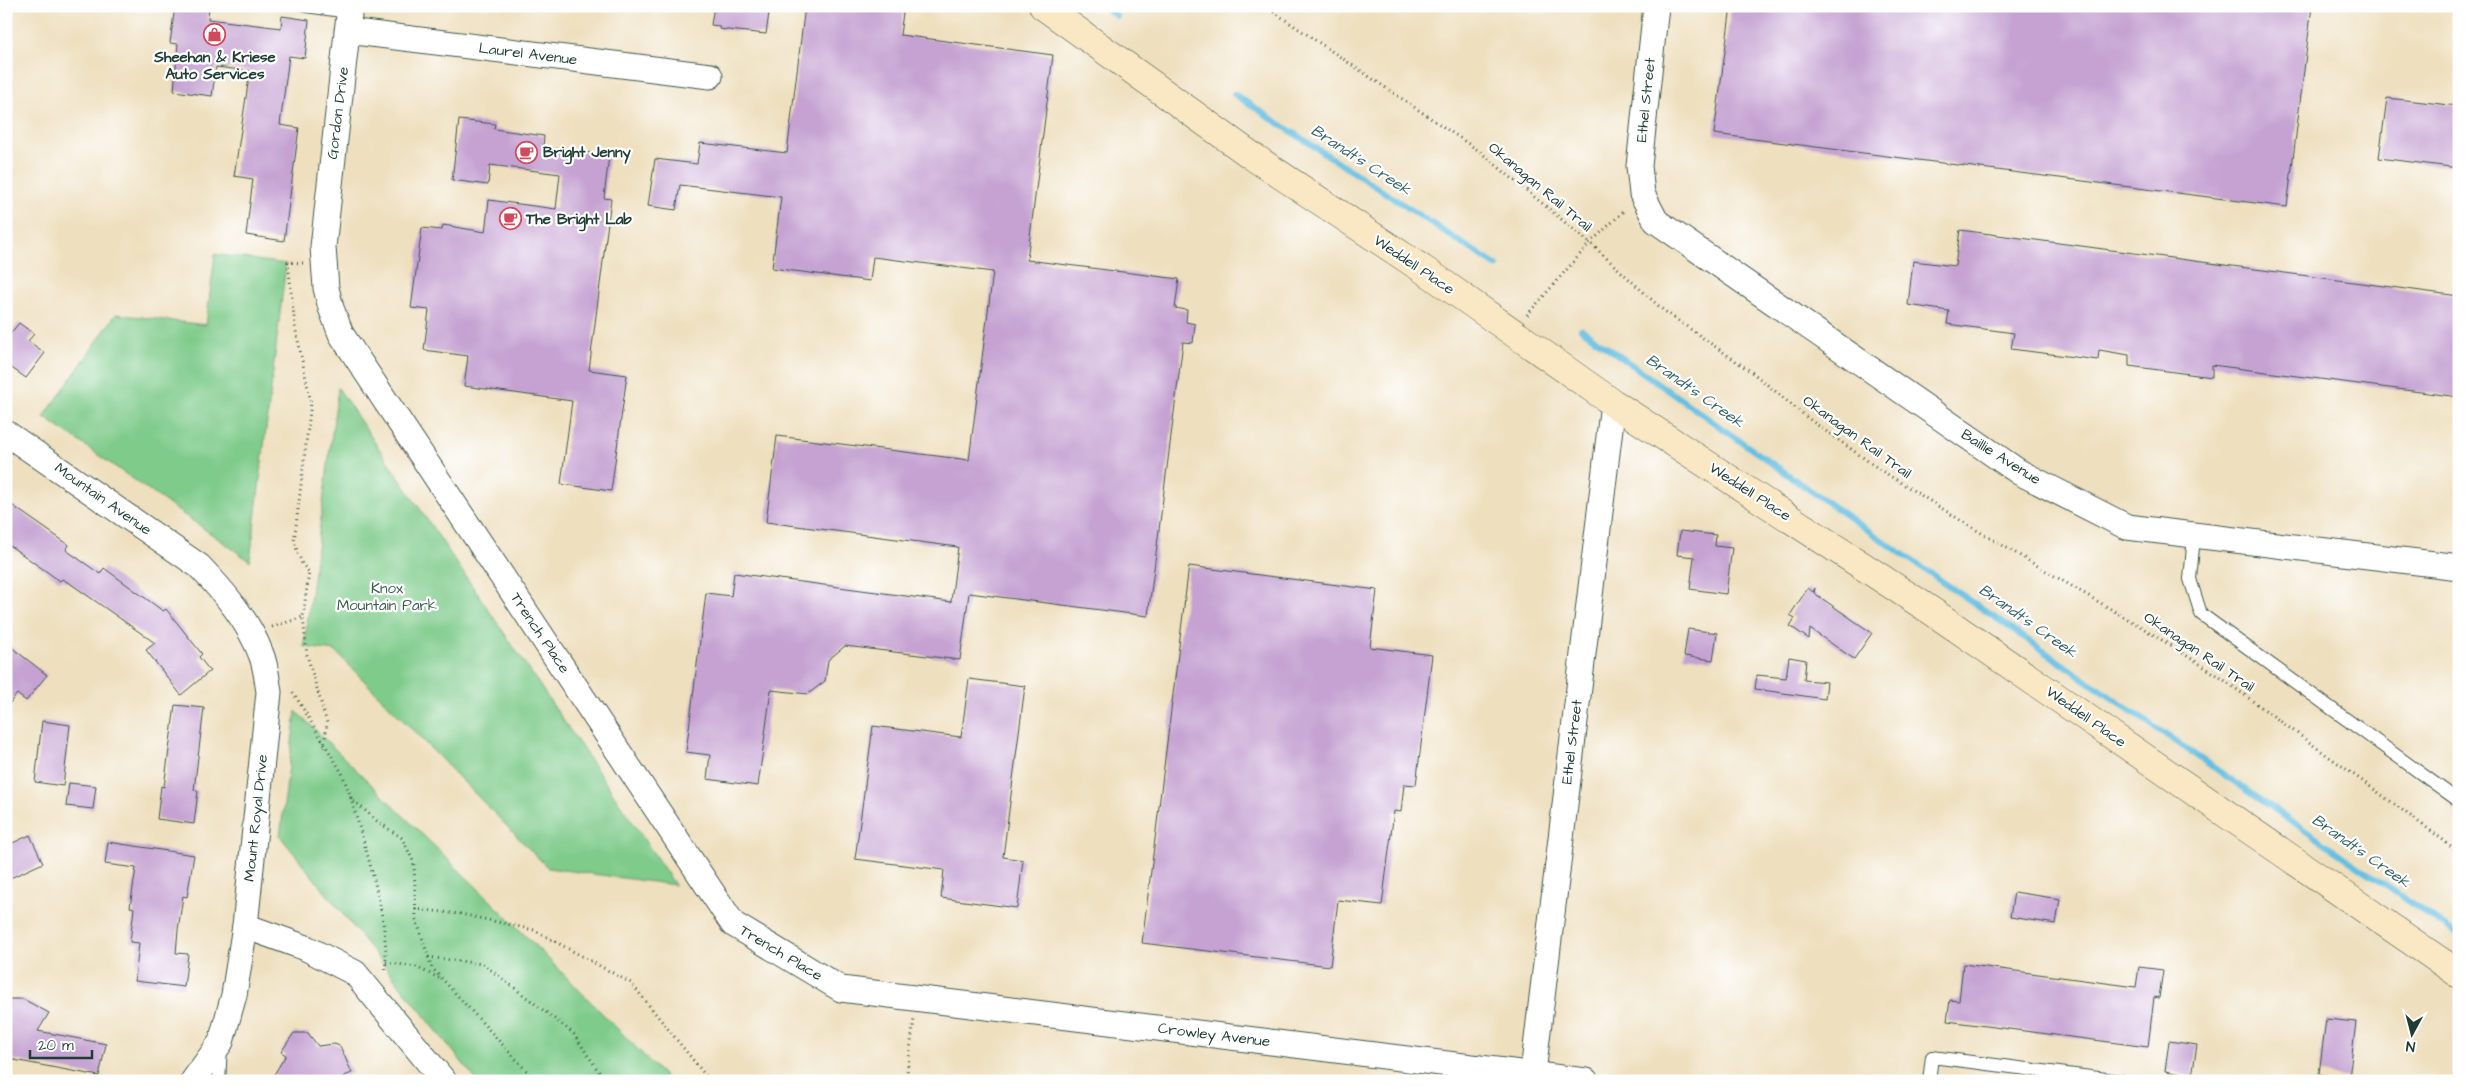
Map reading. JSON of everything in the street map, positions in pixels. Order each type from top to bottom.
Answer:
[{"type":"street","name":"Weddell Place","points":[[1043,6],[1252,156],[1512,332],[1613,403],[1933,612],[2459,974]]},
{"type":"street","name":"Ethel Street","points":[[1642,194],[1639,166],[1656,6]]},
{"type":"street","name":"Laurel Avenue","points":[[349,16],[710,76]]},
{"type":"street","name":"Gordon Drive","points":[[326,220],[349,16]]},
{"type":"street","name":"Baillie Avenue","points":[[1642,194],[1656,221],[2019,472],[2127,527],[2194,537],[2459,568]]},
{"type":"street","name":"Trench Place","points":[[326,220],[323,264],[326,288],[341,334],[733,924],[842,989]]},
{"type":"street","name":"Ethel Street","points":[[1532,1077],[1613,403]]},
{"type":"street","name":"Mountain Avenue","points":[[6,433],[199,566]]},
{"type":"street","name":"Mount Royal Drive","points":[[193,1081],[221,1042],[234,995],[245,926],[269,692],[262,656],[251,632],[225,593],[199,566]]},
{"type":"street","points":[[245,926],[306,948],[354,973],[444,1081]]},
{"type":"street","name":"Crowley Avenue","points":[[842,989],[1532,1077],[1586,1081]]},
{"type":"lane","points":[[306,6],[349,16]]},
{"type":"lane","points":[[2194,537],[2190,579],[2202,614],[2459,801]]},
{"type":"lane","points":[[219,1081],[221,1042]]},
{"type":"lane","points":[[1929,1081],[1932,1057],[2122,1081]]},
{"type":"path","name":"Okanagan Rail Trail","points":[[1265,6],[1479,151],[1590,243],[1663,310],[1753,373],[1809,419],[1879,469],[1973,528],[2143,628],[2217,675],[2442,839],[2459,854]]},
{"type":"path","points":[[1512,332],[1590,243],[1642,194]]},
{"type":"path","points":[[288,262],[295,326],[311,403],[294,542],[302,564],[309,572],[304,618],[308,655],[327,723],[324,748]]},
{"type":"path","points":[[275,636],[272,626],[304,618]]},
{"type":"path","points":[[291,689],[324,748],[342,774],[351,798],[375,889],[387,951],[381,1004]]},
{"type":"path","points":[[351,798],[377,821],[402,838],[414,863],[416,919],[432,968],[536,1081]]},
{"type":"path","points":[[415,909],[461,914],[534,930],[631,983],[710,1081]]},
{"type":"path","points":[[428,957],[483,964],[574,1033],[605,1081]]},
{"type":"path","points":[[386,962],[416,967],[444,981]]},
{"type":"path","points":[[906,1081],[917,998]]},
{"type":"green space","points":[[215,254],[286,264],[250,561],[44,417],[116,314],[206,325]]},
{"type":"green space","name":"Knox Mountain Park","points":[[338,388],[675,885],[548,868],[335,651],[304,647]]},
{"type":"green space","points":[[296,711],[504,914],[669,1081],[477,1081],[280,836]]},
{"type":"building","points":[[175,6],[209,6],[208,19],[281,28],[282,16],[309,20],[305,58],[289,56],[280,125],[299,128],[284,241],[246,235],[253,179],[234,176],[250,71],[216,67],[212,96],[174,91],[178,44],[170,43]]},
{"type":"building","points":[[714,6],[770,6],[766,34],[719,29],[719,26],[711,25]]},
{"type":"building","points":[[805,6],[904,6],[900,35],[1053,55],[1027,260],[1179,279],[1175,308],[1187,310],[1186,322],[1195,324],[1193,343],[1183,342],[1148,616],[969,593],[960,660],[845,646],[828,660],[825,681],[808,694],[771,690],[758,786],[707,779],[710,755],[686,752],[706,593],[731,596],[734,573],[951,602],[958,547],[766,522],[777,436],[969,460],[993,272],[873,257],[870,281],[772,268],[781,197],[680,185],[676,210],[648,206],[655,159],[697,164],[700,143],[787,153]]},
{"type":"building","points":[[1731,6],[2312,6],[2287,207],[1714,134]]},
{"type":"building","points":[[2387,98],[2459,106],[2459,168],[2379,158]]},
{"type":"building","points":[[459,120],[495,124],[494,129],[544,136],[543,147],[609,155],[604,198],[611,199],[589,370],[627,375],[611,491],[561,484],[572,401],[464,386],[468,356],[424,350],[429,310],[411,308],[422,228],[442,230],[443,225],[485,232],[489,200],[556,209],[560,174],[490,165],[488,185],[452,180]]},
{"type":"building","points":[[1960,230],[2459,296],[2459,397],[2212,365],[2212,377],[2129,366],[2129,355],[2099,350],[2098,360],[2011,349],[2014,333],[1947,324],[1949,311],[1908,305],[1913,261],[1955,266]]},
{"type":"building","points":[[19,323],[34,334],[28,341],[45,353],[26,378],[6,364],[6,339]]},
{"type":"building","points":[[6,501],[69,545],[66,550],[100,574],[104,568],[163,611],[166,609],[202,654],[199,657],[210,671],[181,695],[146,650],[155,643],[71,584],[62,579],[60,581],[6,543]]},
{"type":"building","points":[[1680,531],[1716,535],[1715,546],[1732,548],[1726,594],[1690,589],[1694,557],[1677,555]]},
{"type":"building","points":[[1189,566],[1377,590],[1370,647],[1432,655],[1416,785],[1404,784],[1401,812],[1394,811],[1382,905],[1338,900],[1330,966],[1142,943]]},
{"type":"building","points":[[1808,588],[1813,592],[1815,588],[1814,593],[1872,633],[1854,659],[1810,629],[1809,639],[1790,626],[1795,618],[1790,615]]},
{"type":"building","points":[[1688,629],[1717,633],[1713,660],[1684,656]]},
{"type":"building","points":[[6,643],[47,675],[26,701],[17,694],[6,708]]},
{"type":"building","points":[[1789,657],[1806,660],[1804,680],[1827,682],[1825,699],[1755,689],[1757,675],[1786,678]]},
{"type":"building","points":[[969,679],[1025,686],[1003,857],[1023,860],[1017,908],[941,898],[944,870],[855,859],[873,726],[961,737]]},
{"type":"building","points":[[175,705],[204,708],[194,790],[198,791],[194,824],[157,819],[161,786],[164,787]]},
{"type":"building","points":[[42,721],[70,725],[63,786],[35,782]]},
{"type":"building","points":[[69,783],[96,786],[93,809],[66,806]]},
{"type":"building","points":[[30,835],[43,863],[6,880],[6,846]]},
{"type":"building","points":[[108,842],[194,855],[187,897],[183,896],[176,953],[188,954],[184,987],[135,981],[139,943],[130,942],[134,908],[130,907],[136,868],[105,864]]},
{"type":"building","points":[[2014,892],[2060,899],[2056,924],[2010,917]]},
{"type":"building","points":[[1963,964],[2136,987],[2139,967],[2163,970],[2159,998],[2154,997],[2148,1047],[1947,1021],[1950,1000],[1959,1001]]},
{"type":"building","points":[[6,999],[23,999],[49,1013],[38,1031],[106,1044],[99,1076],[14,1060],[6,1055]]},
{"type":"building","points":[[2326,1019],[2356,1022],[2349,1078],[2319,1074]]},
{"type":"building","points":[[294,1033],[308,1033],[318,1046],[334,1044],[340,1046],[352,1073],[344,1076],[340,1081],[270,1081],[286,1055],[281,1052]]},
{"type":"building","points":[[2169,1041],[2197,1045],[2192,1076],[2165,1071]]},
{"type":"waterway","name":"Brandt's Creek","points":[[1103,6],[1117,16]]},
{"type":"waterway","name":"Brandt's Creek","points":[[1234,94],[1497,266]]},
{"type":"waterway","name":"Brandt's Creek","points":[[1581,329],[1834,507],[2459,936]]},
{"type":"place","name":"Sheehan & Kriese Auto Services","points":[[215,34]]},
{"type":"place","name":"Bright Jenny","points":[[527,152]]},
{"type":"place","name":"The Bright Lab","points":[[510,219]]}]
